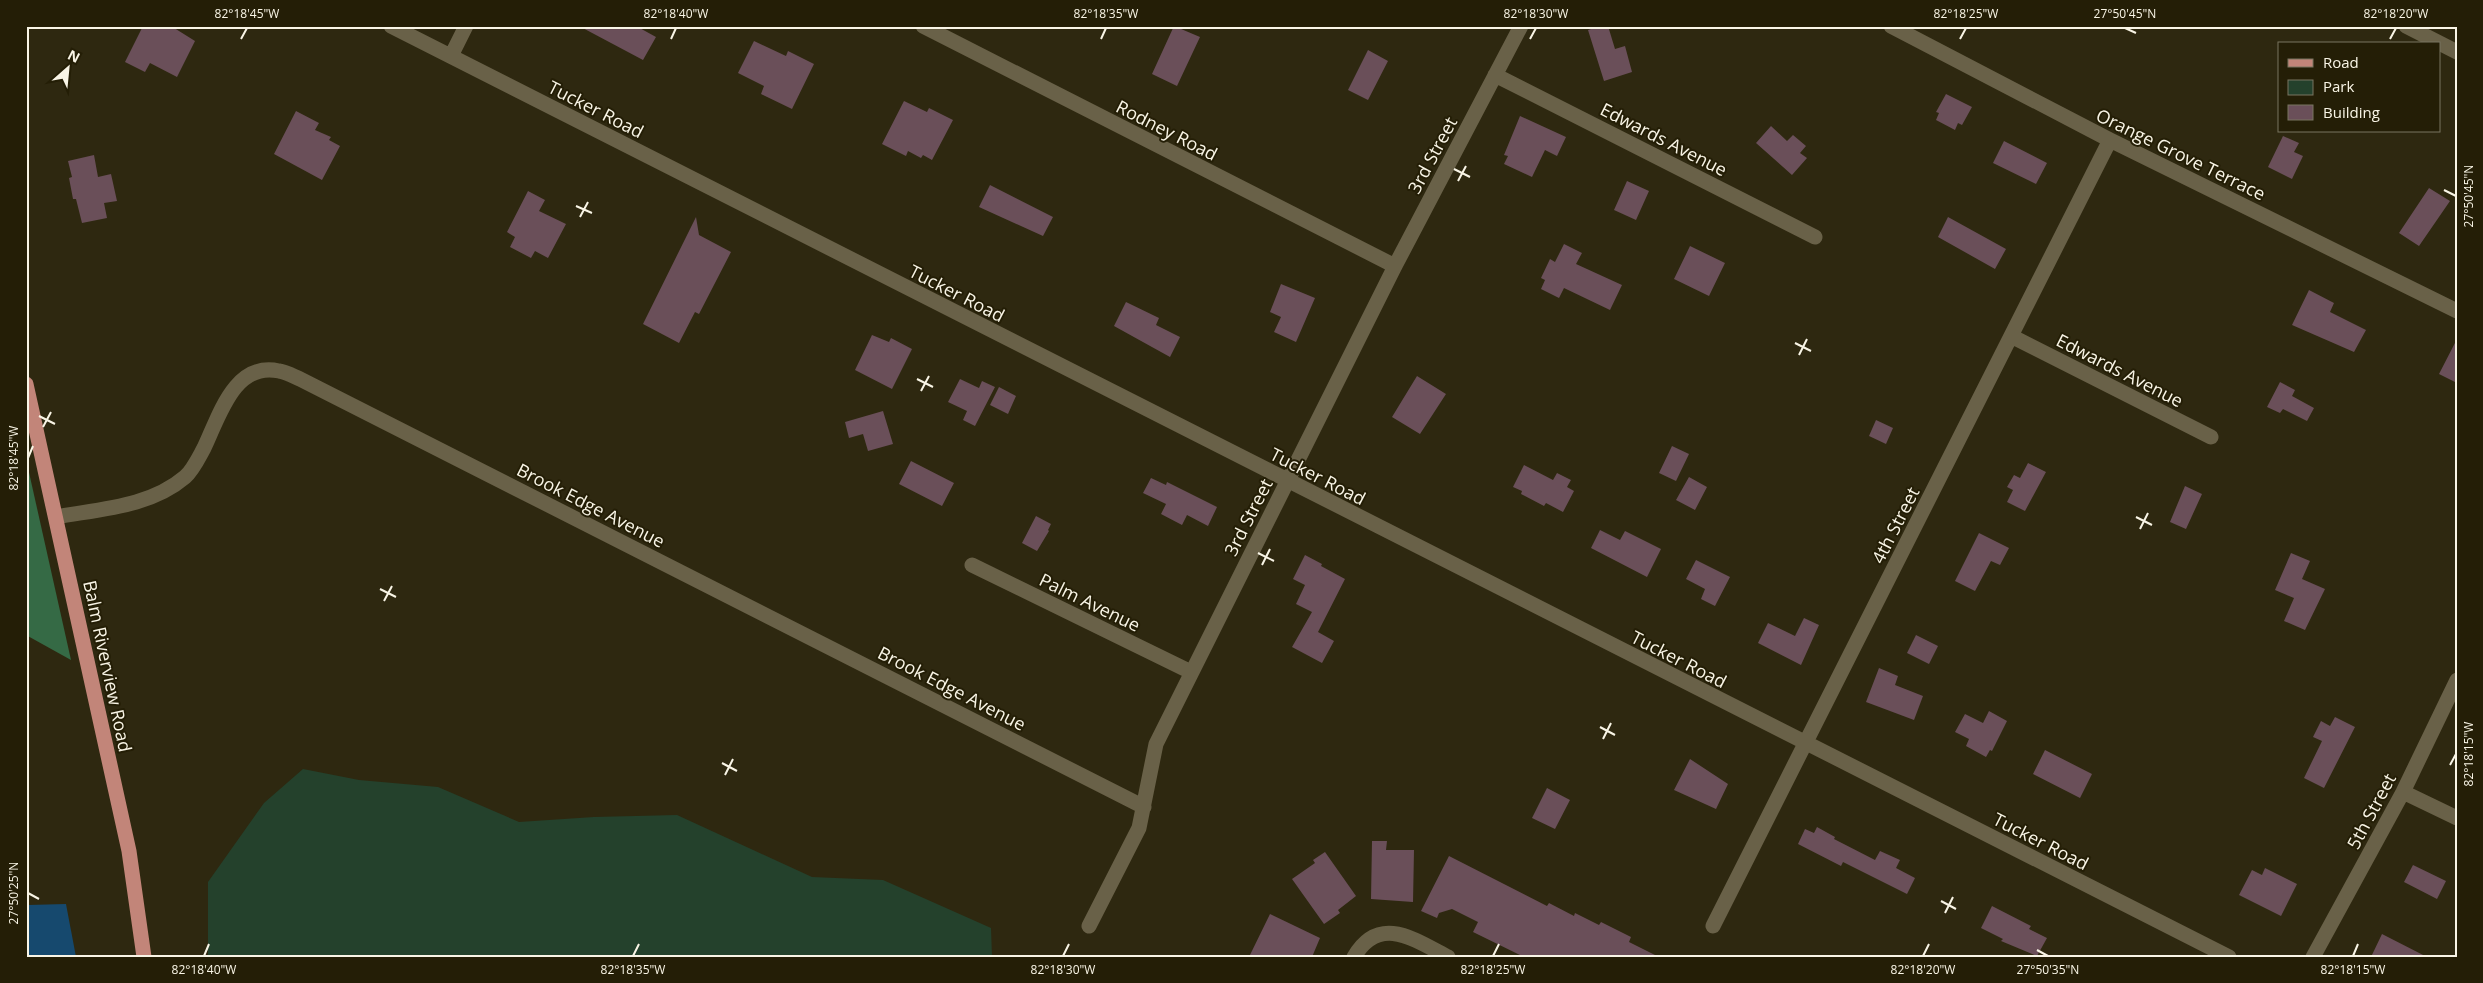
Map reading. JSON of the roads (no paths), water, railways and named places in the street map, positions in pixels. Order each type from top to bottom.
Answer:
[{"type":"main road","name":"Balm Riverview Road","points":[[26,384],[129,850],[144,957]]},
{"type":"street","name":"Tucker Road","points":[[391,26],[1287,482],[2229,957]]},
{"type":"street","points":[[451,56],[466,26]]},
{"type":"street","name":"Rodney Road","points":[[923,26],[1395,266]]},
{"type":"street","name":"3rd Street","points":[[1089,926],[1139,828],[1156,744],[1395,266],[1521,26]]},
{"type":"street","name":"Orange Grove Terrace","points":[[1891,26],[2110,140],[2457,311]]},
{"type":"street","points":[[2406,26],[2437,42]]},
{"type":"street","points":[[2440,43],[2457,52]]},
{"type":"street","name":"Edwards Avenue","points":[[1495,75],[1815,236]]},
{"type":"street","name":"4th Street","points":[[1713,926],[2110,140]]},
{"type":"street","name":"Edwards Avenue","points":[[2011,336],[2211,437]]},
{"type":"street","name":"Brook Edge Avenue","points":[[56,517],[134,503],[164,492],[187,475],[200,456],[232,390],[242,378],[261,370],[279,370],[1144,807]]},
{"type":"street","name":"Palm Avenue","points":[[972,565],[1191,672]]},
{"type":"street","name":"5th Street","points":[[2313,957],[2403,792],[2457,680]]},
{"type":"street","points":[[2403,792],[2457,818]]},
{"type":"street","points":[[1354,957],[1368,937],[1383,933],[1398,934],[1414,939],[1448,957]]},
{"type":"water","points":[[66,904],[76,957],[26,957],[28,905]]}]
